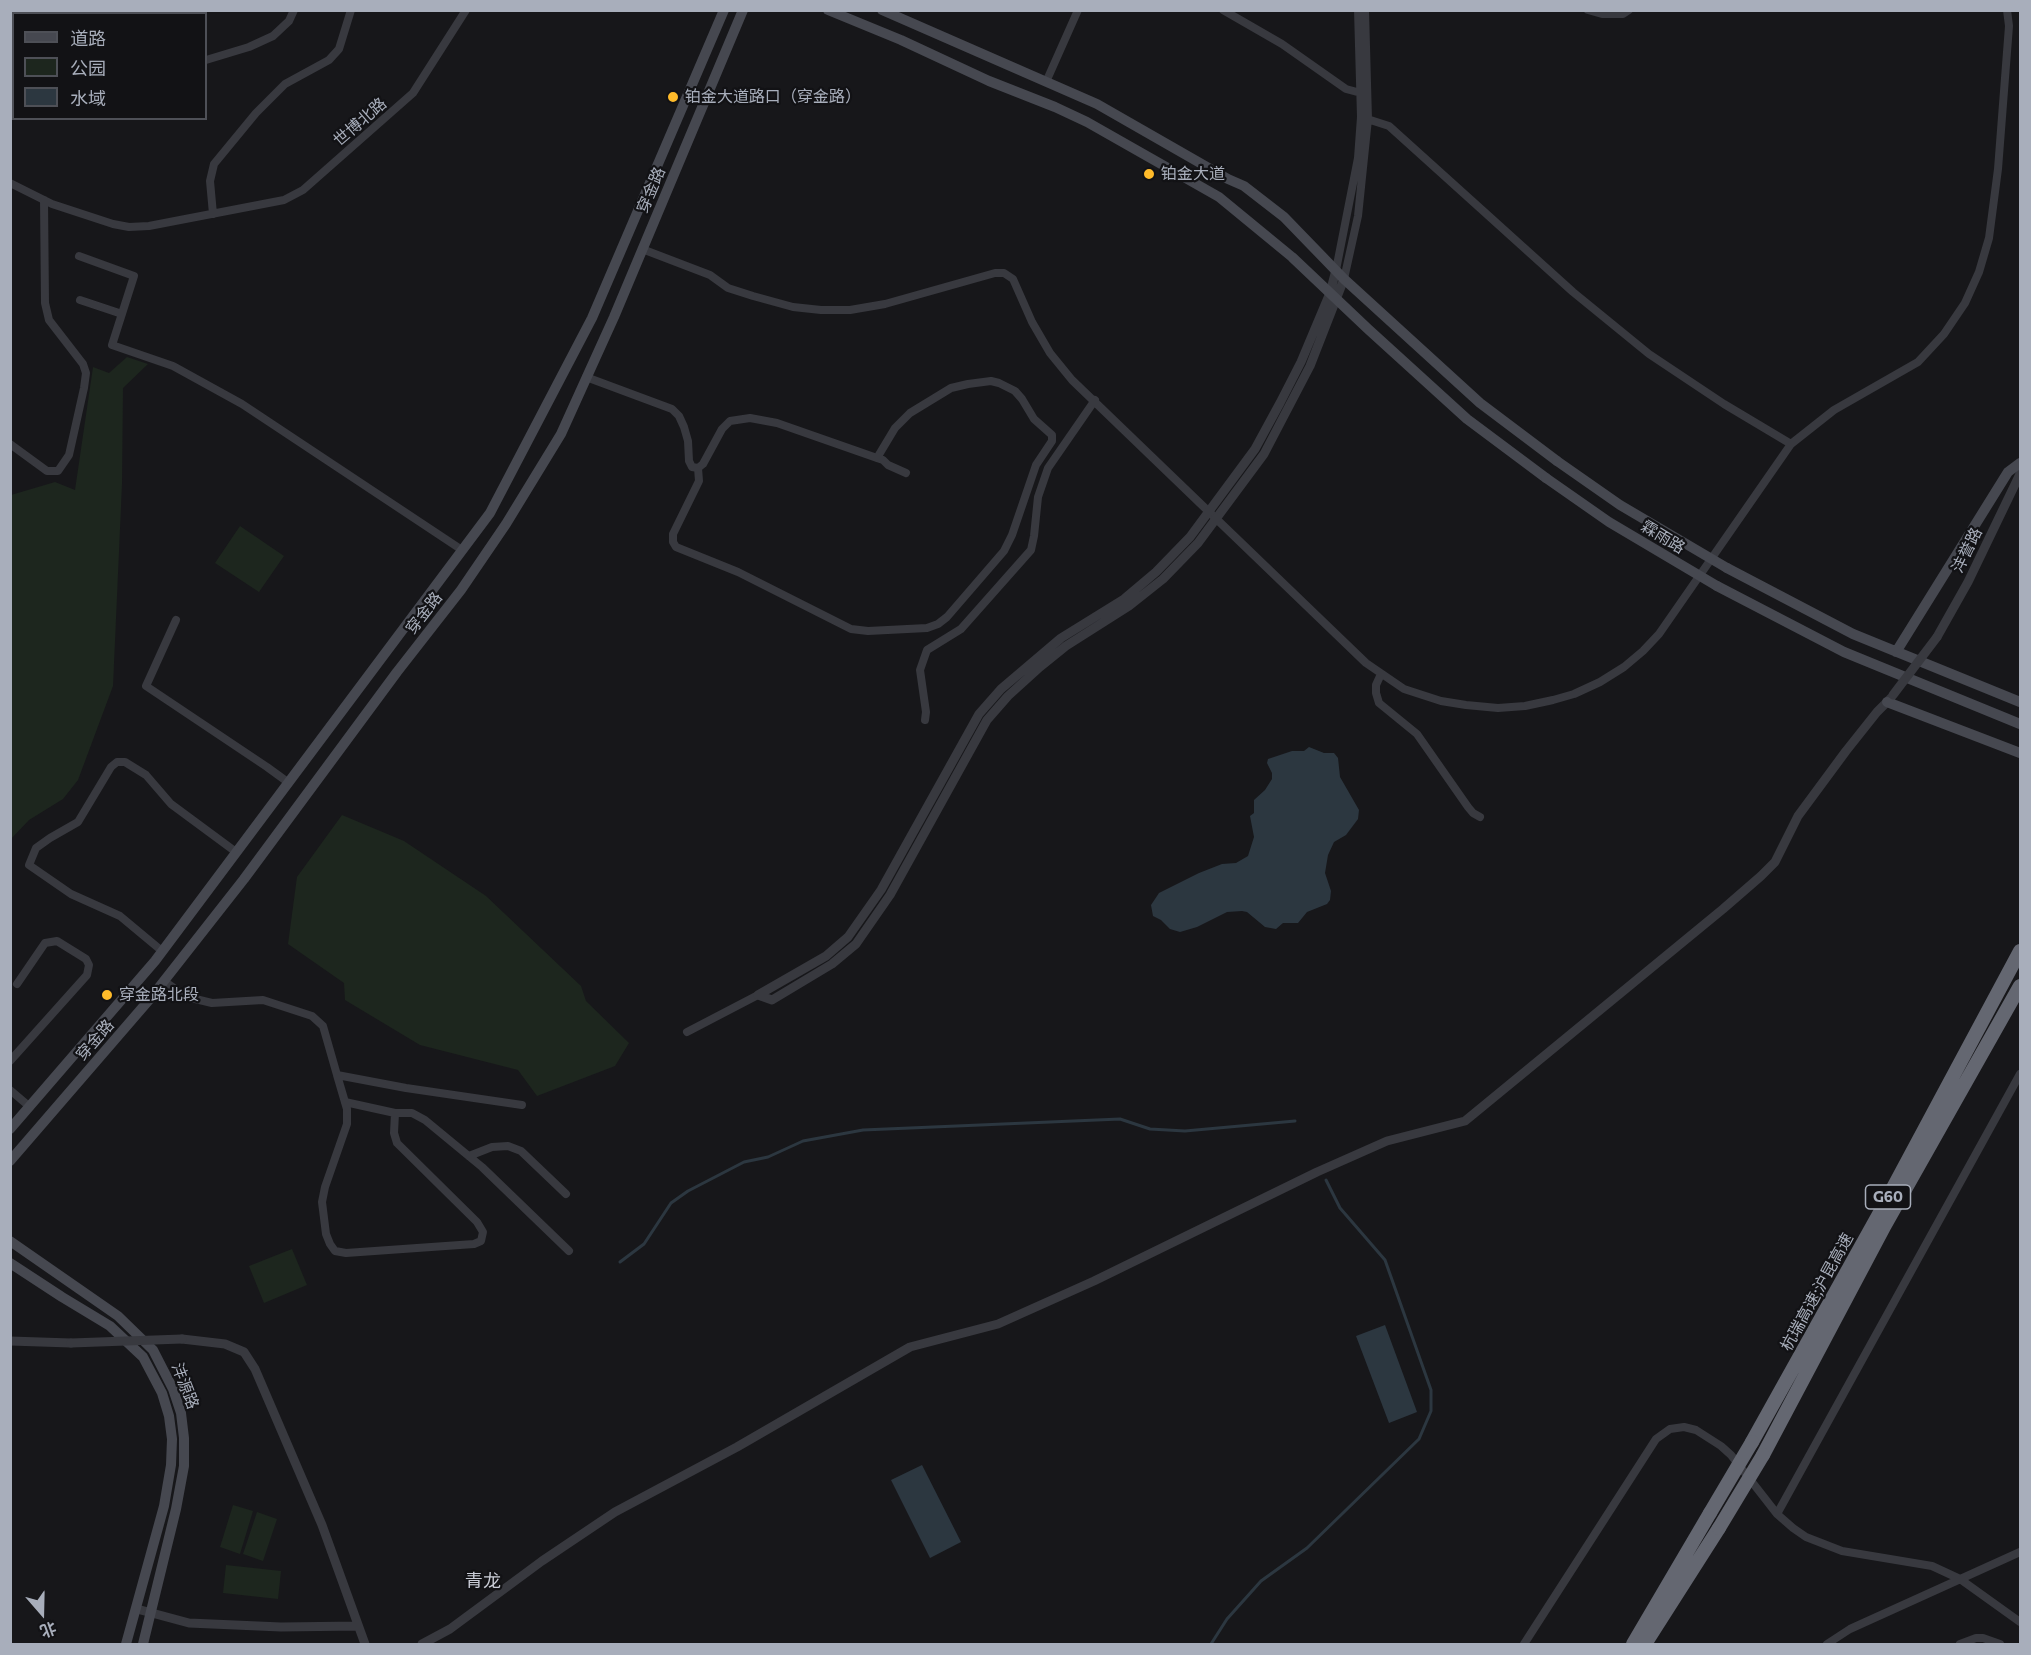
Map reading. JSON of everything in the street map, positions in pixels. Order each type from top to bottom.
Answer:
[{"type":"highway","name":"杭瑞高速;沪昆高速","points":[[1633,1644],[1752,1442],[1878,1216],[2020,951]]},
{"type":"highway","name":"杭瑞高速;沪昆高速","points":[[1645,1644],[1763,1455],[1885,1225],[2020,986]]},
{"type":"main road","name":"穿金路","points":[[10,1129],[162,951],[490,513],[592,318],[724,10]]},
{"type":"main road","name":"穿金路","points":[[10,1161],[164,981],[244,879],[397,672],[461,590],[506,524],[561,434],[743,10]]},
{"type":"main road","points":[[828,10],[901,40],[989,81],[1055,107],[1133,147],[1219,197],[1284,250],[1333,296]]},
{"type":"main road","points":[[882,10],[1097,104],[1244,186],[1284,216],[1340,274]]},
{"type":"main road","name":"霖雨路","points":[[1340,274],[1480,403],[1620,505],[1726,568],[1822,618],[1896,652],[2020,702]]},
{"type":"main road","name":"霖雨路","points":[[1333,296],[1467,419],[1609,522],[1717,586],[1844,652],[2020,724]]},
{"type":"main road","points":[[1896,652],[2008,472],[2020,463]]},
{"type":"main road","points":[[1890,699],[2020,753]]},
{"type":"main road","name":"沣源路","points":[[10,1242],[118,1316],[153,1350],[173,1389],[181,1413],[184,1466],[177,1509],[143,1644]]},
{"type":"main road","name":"沣源路","points":[[10,1263],[110,1326],[143,1357],[162,1393],[169,1416],[172,1439],[171,1465],[164,1506],[126,1644]]},
{"type":"street","points":[[207,60],[249,47],[273,36],[289,21],[294,10]]},
{"type":"street","points":[[213,214],[210,181],[214,164],[256,113],[285,84],[329,60],[339,49],[351,10]]},
{"type":"street","name":"世博北路","points":[[10,183],[44,200],[113,224],[129,227],[149,226],[284,200],[303,190],[413,93],[466,10]]},
{"type":"street","points":[[1046,81],[1078,10]]},
{"type":"street","points":[[1223,10],[1282,44],[1346,89],[1361,93]]},
{"type":"street","points":[[1359,10],[1361,93],[1364,118]]},
{"type":"street","points":[[687,1032],[826,956],[848,937],[881,890],[978,714],[1000,689],[1061,638],[1124,598],[1156,572],[1213,515],[1255,449],[1301,362],[1333,296],[1358,216],[1364,118],[1365,10]]},
{"type":"street","points":[[1588,10],[1602,14],[1623,14],[1629,10]]},
{"type":"street","points":[[642,249],[710,274],[728,288],[793,307],[821,310],[850,310],[885,304],[995,273],[1004,273],[1013,279],[1032,322],[1050,353],[1072,380],[1346,645],[1381,675],[1404,688],[1441,701],[1498,708],[1525,706],[1574,694],[1600,682],[1631,661],[1659,634],[1791,444],[1834,410],[1918,362],[1944,334],[1965,303],[1979,272],[1989,238],[1998,169],[2009,26],[2007,10]]},
{"type":"street","points":[[1364,118],[1389,126],[1573,292],[1649,354],[1724,404],[1791,444]]},
{"type":"street","points":[[10,444],[47,471],[58,471],[69,455],[86,374],[83,364],[49,320],[45,303],[44,200]]},
{"type":"street","points":[[79,256],[134,276],[112,345],[173,366],[242,404],[462,550]]},
{"type":"street","points":[[80,300],[122,314]]},
{"type":"street","points":[[586,377],[672,409],[679,416],[684,427],[692,467],[698,468],[703,464],[722,429],[730,421],[750,418],[777,423],[883,460],[888,465],[906,473]]},
{"type":"street","points":[[698,468],[699,481],[673,534],[676,547],[738,572],[851,629],[868,631],[927,628],[938,624],[947,616],[1004,551],[1012,535],[1036,465],[1052,441],[1052,435],[1034,419],[1015,391],[991,381],[968,384],[951,388],[910,413],[895,428],[877,458]]},
{"type":"street","points":[[925,720],[920,670],[927,650],[961,628],[1030,550],[1034,536],[1038,497],[1048,468],[1095,400]]},
{"type":"street","name":"沣誉路","points":[[422,1644],[450,1629],[542,1561],[615,1512],[737,1447],[910,1347],[998,1324],[1094,1281],[1321,1169],[1387,1141],[1465,1120],[1724,909],[1775,862],[1798,816],[1858,735],[1890,699],[1937,637],[1968,582],[2020,474]]},
{"type":"street","points":[[176,620],[146,686],[289,783]]},
{"type":"street","points":[[1381,675],[1376,685],[1379,703],[1417,734],[1468,807],[1480,817]]},
{"type":"street","points":[[162,951],[120,916],[71,894],[29,865],[36,848],[78,822],[111,767],[117,762],[125,762],[146,775],[171,804],[236,852]]},
{"type":"street","points":[[10,1061],[87,975],[89,965],[86,959],[57,940],[45,943],[17,984]]},
{"type":"street","points":[[164,981],[187,997],[213,1003],[263,1000],[312,1016],[323,1026],[345,1102],[347,1124],[322,1202],[326,1234],[335,1251],[346,1253],[462,1245],[474,1244],[481,1240],[483,1232],[477,1222],[397,1143],[394,1133],[395,1113]]},
{"type":"street","points":[[1777,1514],[2020,1074]]},
{"type":"street","points":[[337,1075],[522,1105]]},
{"type":"street","points":[[10,1090],[30,1107]]},
{"type":"street","points":[[345,1102],[395,1113],[412,1113],[425,1120],[469,1156],[569,1251]]},
{"type":"street","points":[[469,1156],[492,1147],[508,1146],[521,1151],[566,1194]]},
{"type":"street","points":[[10,1341],[71,1343],[182,1339],[225,1344],[244,1352],[274,1411],[322,1525],[365,1644]]},
{"type":"street","points":[[1524,1644],[1656,1439],[1670,1429],[1684,1427],[1696,1430],[1721,1446],[1731,1455],[1777,1514],[1793,1528],[1824,1546],[1932,1566],[1960,1579],[2020,1622]]},
{"type":"street","points":[[1827,1644],[1850,1629],[2020,1552]]},
{"type":"street","points":[[137,1609],[189,1623],[281,1627],[358,1626]]},
{"type":"street","points":[[1960,1644],[1976,1638],[2000,1644]]},
{"type":"green space","points":[[127,357],[148,364],[123,388],[122,484],[113,686],[78,780],[63,799],[29,820],[11,839],[11,495],[55,482],[75,490],[93,367],[109,373]]},
{"type":"green space","points":[[240,526],[284,556],[259,592],[215,563]]},
{"type":"green space","points":[[342,815],[404,841],[486,896],[581,986],[586,1001],[629,1043],[615,1066],[537,1096],[518,1070],[420,1045],[345,1000],[344,983],[288,944],[297,877]]},
{"type":"green space","points":[[292,1249],[307,1285],[264,1303],[249,1266]]},
{"type":"green space","points":[[233,1505],[253,1511],[240,1554],[220,1547]]},
{"type":"green space","points":[[257,1512],[277,1519],[263,1561],[243,1554]]},
{"type":"green space","points":[[226,1565],[281,1571],[278,1599],[223,1593]]},
{"type":"water","points":[[1309,747],[1324,753],[1334,753],[1338,758],[1340,777],[1359,810],[1358,819],[1346,835],[1334,842],[1328,855],[1325,873],[1331,891],[1327,904],[1307,912],[1298,923],[1283,923],[1276,929],[1265,927],[1247,912],[1242,911],[1227,912],[1197,927],[1180,932],[1170,929],[1153,916],[1151,905],[1159,893],[1199,873],[1222,864],[1236,863],[1248,856],[1254,837],[1250,816],[1254,813],[1254,800],[1265,790],[1272,779],[1268,759],[1292,751],[1304,751]]},
{"type":"water","points":[[1385,1325],[1417,1412],[1389,1423],[1356,1336]]},
{"type":"water","points":[[922,1465],[961,1542],[930,1558],[891,1480]]},
{"type":"waterway","points":[[620,1262],[644,1244],[671,1203],[688,1191],[744,1162],[768,1157],[803,1141],[863,1130],[1120,1119],[1150,1129],[1185,1131],[1295,1121]]},
{"type":"waterway","points":[[1211,1644],[1227,1619],[1261,1581],[1307,1548],[1419,1439],[1431,1411],[1431,1390],[1385,1260],[1340,1208],[1326,1180]]},
{"type":"place","name":"铂金大道路口（穿金路）","points":[[673,97]]},
{"type":"place","name":"铂金大道","points":[[1149,174]]},
{"type":"place","name":"穿金路北段","points":[[107,995]]},
{"type":"district","name":"青龙","points":[[483,1581]]}]
